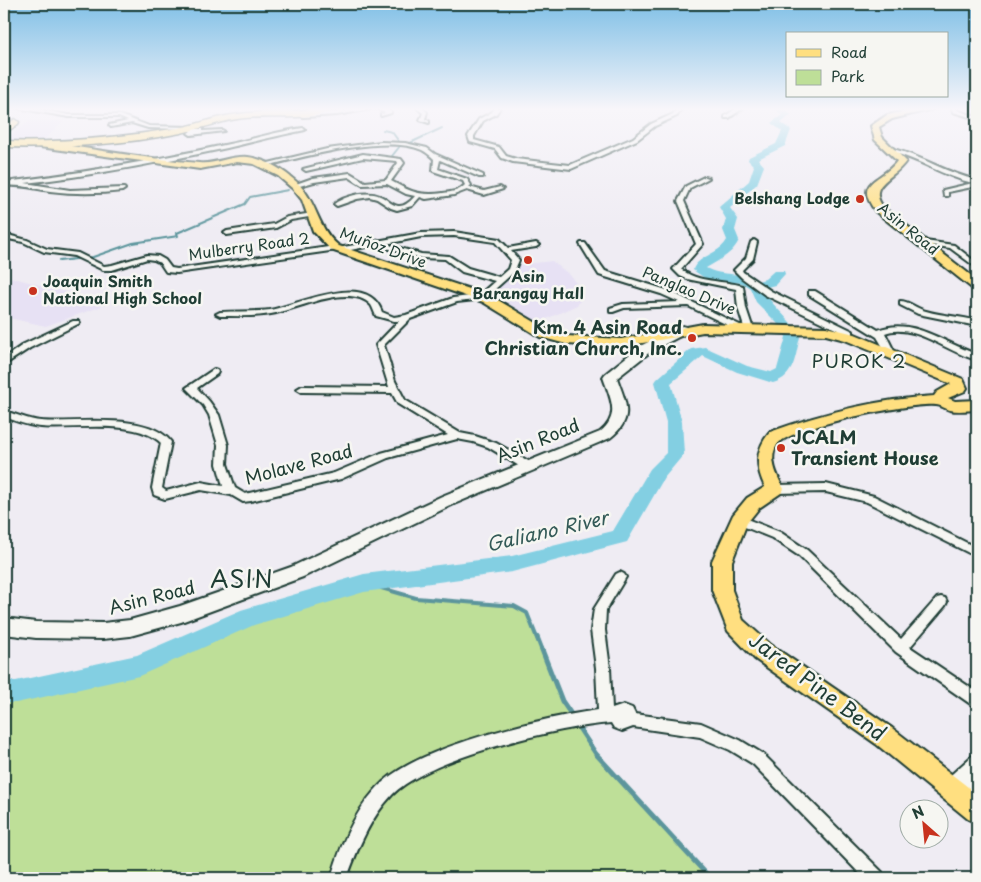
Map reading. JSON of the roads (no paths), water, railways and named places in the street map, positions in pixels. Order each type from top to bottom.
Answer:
[{"type":"main road","name":"Muñoz Drive","points":[[81,149],[118,156],[205,166],[235,159],[260,163],[300,184],[313,215],[318,233],[338,249],[498,304],[544,334],[566,340],[621,342],[682,330]]},
{"type":"main road","name":"Asin Road","points":[[893,151],[902,161],[901,164],[883,176],[873,187],[872,196],[880,210],[974,282]]},
{"type":"main road","name":"Asin Road","points":[[4,626],[88,632],[130,628],[163,620],[297,572],[448,500],[615,428],[620,416],[617,396],[610,377],[646,349],[682,330],[745,328],[809,330],[850,337],[948,376],[958,382],[960,388],[942,395],[939,400]]},
{"type":"main road","points":[[775,489],[764,464],[768,444],[776,436],[866,409],[913,401],[939,400],[953,406],[977,405]]},
{"type":"main road","name":"Jared Pine Bend","points":[[775,489],[754,503],[739,520],[728,542],[721,575],[722,590],[735,625],[763,652],[884,736],[977,810]]},
{"type":"street","points":[[4,184],[133,166],[211,149]]},
{"type":"street","points":[[260,163],[315,149]]},
{"type":"street","points":[[260,163],[333,149]]},
{"type":"street","points":[[418,149],[481,176]]},
{"type":"street","points":[[498,149],[502,155],[511,160],[563,168],[579,165],[612,149]]},
{"type":"street","points":[[893,151],[906,154],[962,179],[977,183]]},
{"type":"street","points":[[306,169],[363,156],[399,160],[400,163],[388,182]]},
{"type":"street","points":[[435,156],[435,170],[465,180],[467,188]]},
{"type":"street","points":[[290,158],[321,179]]},
{"type":"street","points":[[300,184],[350,174],[364,184],[388,182],[418,196],[442,196],[467,188],[484,193],[500,189]]},
{"type":"street","points":[[706,178],[688,187],[682,198],[682,205],[700,244],[677,269],[696,279],[723,282],[740,288],[745,328]]},
{"type":"street","points":[[14,183],[42,189],[102,192],[122,188]]},
{"type":"street","points":[[946,195],[945,191],[977,183]]},
{"type":"street","points":[[337,204],[367,196],[377,197],[394,208],[399,208],[414,201],[418,196]]},
{"type":"street","points":[[227,233],[272,227],[289,218],[313,215]]},
{"type":"street","name":"Mulberry Road 2","points":[[4,236],[21,239],[46,250],[73,253],[105,268],[141,258],[177,271],[338,249],[436,233],[497,240],[506,250]]},
{"type":"street","points":[[375,242],[421,256],[447,257],[465,270],[500,280]]},
{"type":"street","points":[[754,242],[749,259],[738,270],[740,274],[761,285],[768,293],[850,333],[850,337]]},
{"type":"street","points":[[924,243],[952,246],[977,266]]},
{"type":"street","name":"Panglao Drive","points":[[583,244],[602,273],[653,288],[745,328]]},
{"type":"street","points":[[506,250],[536,245]]},
{"type":"street","points":[[220,314],[271,312],[332,295],[348,294],[370,300],[379,314],[389,318],[407,318],[456,300],[481,297],[514,265],[516,260],[506,250]]},
{"type":"street","points":[[812,293],[880,335],[892,355]]},
{"type":"street","points":[[903,303],[914,311],[927,316],[963,319],[977,324]]},
{"type":"street","points":[[614,310],[623,306],[690,304]]},
{"type":"street","points":[[407,318],[380,345],[394,390],[401,402],[457,436],[475,439],[492,445],[528,466]]},
{"type":"street","points":[[4,362],[26,346],[76,323]]},
{"type":"street","points":[[880,335],[882,331],[888,329],[908,328],[958,352],[977,357]]},
{"type":"street","points":[[214,372],[196,382],[191,388],[206,403],[214,415],[223,445],[222,464],[230,491]]},
{"type":"street","points":[[302,389],[394,390]]},
{"type":"street","name":"Molave Road","points":[[4,414],[39,424],[138,427],[150,430],[163,437],[166,442],[158,492],[165,495],[201,486],[220,491],[230,491],[243,498],[251,497],[338,476],[386,455],[457,436]]},
{"type":"street","points":[[775,489],[826,488],[870,499],[977,553]]},
{"type":"street","points":[[739,520],[776,535],[803,553],[901,648],[977,700]]},
{"type":"street","points":[[617,718],[603,668],[598,630],[600,610],[620,577]]},
{"type":"street","points":[[901,648],[941,602]]},
{"type":"street","points":[[339,878],[350,843],[355,834],[376,802],[399,779],[422,766],[481,746],[554,725],[587,718],[617,718],[701,730],[735,745],[758,759],[876,878]]},
{"type":"street","points":[[955,792],[977,761]]},
{"type":"street","points":[[955,792],[977,778]]},
{"type":"waterway","points":[[392,156],[397,149]]},
{"type":"waterway","name":"Galiano River","points":[[756,286],[745,279],[711,276],[699,270],[700,266],[724,253],[731,245],[733,240],[729,230],[732,219],[724,207],[753,182],[759,166],[753,160],[754,157],[773,149]]},
{"type":"waterway","points":[[59,261],[93,257],[133,243],[178,236],[177,233],[245,204],[250,197],[288,190]]},
{"type":"waterway","points":[[756,286],[770,282],[772,278],[779,274]]},
{"type":"waterway","name":"Galiano River","points":[[4,692],[16,692],[139,665],[249,617],[364,583],[512,564],[620,537],[657,474],[675,454],[674,422],[663,382],[696,352],[705,351],[742,369],[773,378],[784,371],[793,337],[788,326],[761,299],[756,286]]},
{"type":"waterway","points":[[364,583],[416,598],[514,606],[527,613],[537,638]]},
{"type":"waterway","points":[[537,637],[562,701],[573,717]]},
{"type":"waterway","points":[[577,725],[596,754],[710,878]]},
{"type":"place","name":"Belshang Lodge","points":[[860,199]]},
{"type":"place","name":"Asin Barangay Hall","points":[[528,260]]},
{"type":"place","name":"Joaquin Smith National High School","points":[[33,291]]},
{"type":"place","name":"Km. 4 Asin Road Christian Church, Inc.","points":[[692,338]]},
{"type":"place","name":"JCALM Transient House","points":[[781,448]]},
{"type":"district","name":"PUROK 2","points":[[859,361]]},
{"type":"district","name":"ASIN","points":[[242,580]]}]
